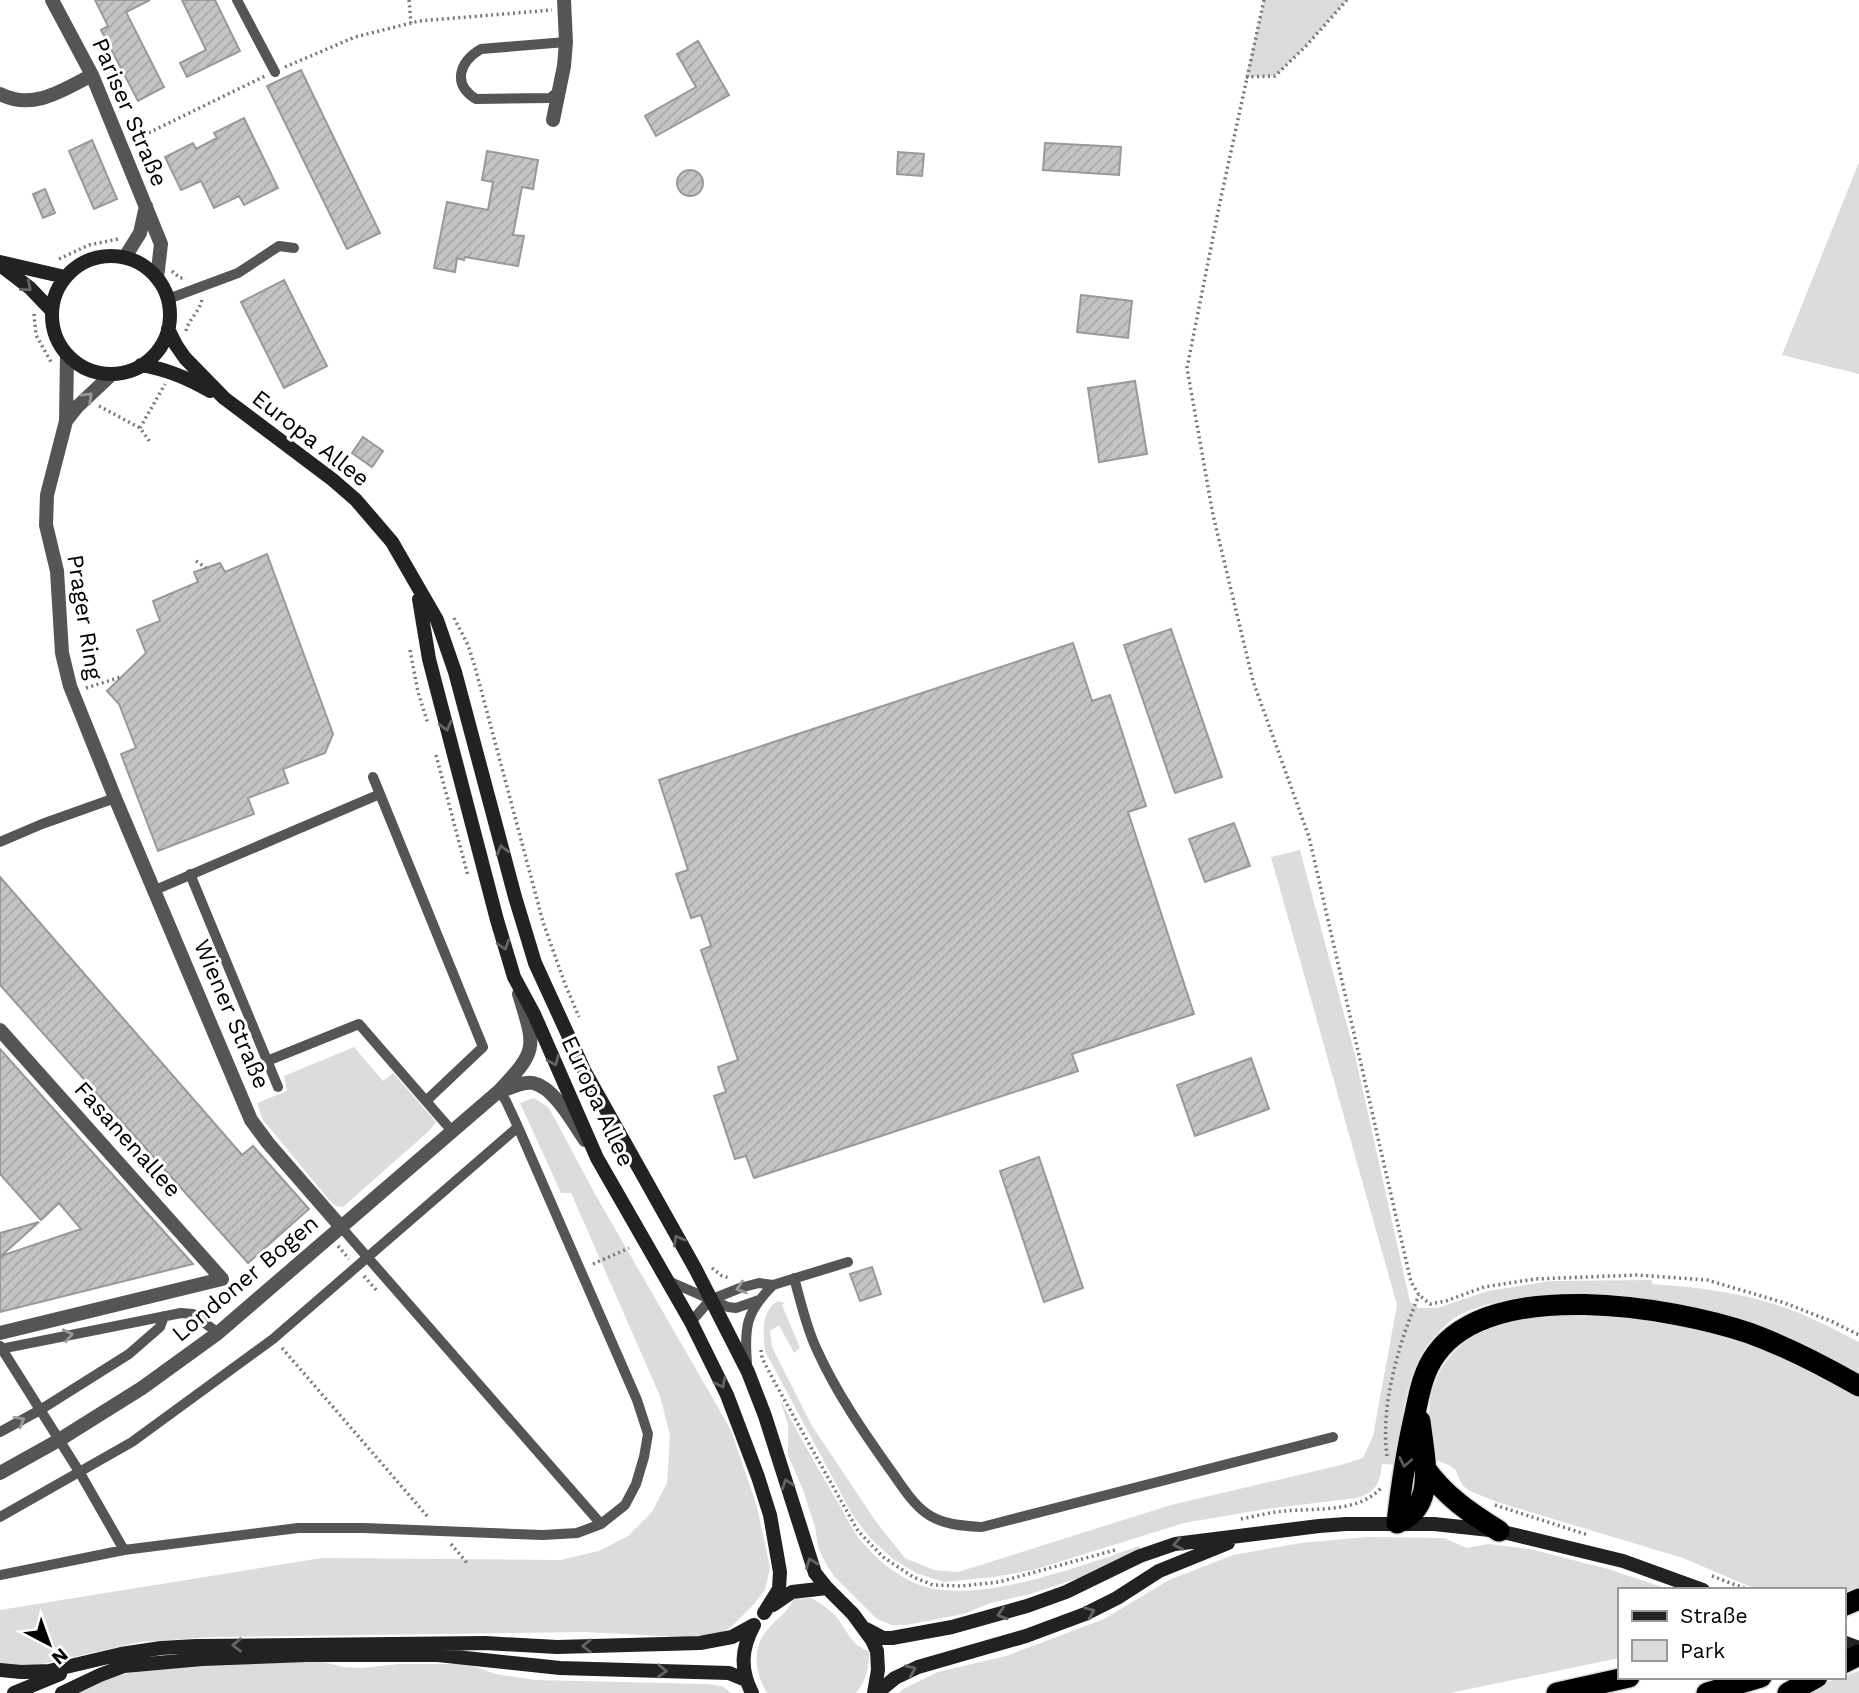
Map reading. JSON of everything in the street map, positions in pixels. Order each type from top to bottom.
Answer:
[{"type":"highway","points":[[1396,1523],[1403,1467],[1419,1390],[1434,1356],[1465,1328],[1501,1313],[1559,1305],[1623,1306],[1684,1315],[1777,1344],[1859,1387]]},
{"type":"highway","points":[[1396,1523],[1409,1516],[1420,1503],[1425,1487],[1418,1402]]},
{"type":"highway","points":[[1425,1468],[1460,1506],[1499,1531]]},
{"type":"highway","points":[[1557,1693],[1620,1679]]},
{"type":"highway","points":[[1707,1693],[1754,1679]]},
{"type":"highway","points":[[1788,1693],[1814,1679]]},
{"type":"main road","points":[[108,255],[125,257],[143,264],[157,278],[168,299],[168,329],[163,343],[141,365],[112,374],[100,373],[77,363],[67,355],[52,327],[51,310],[55,292],[77,266],[92,258],[108,255]]},
{"type":"main road","points":[[0,264],[65,277]]},
{"type":"main road","points":[[0,264],[30,288],[51,310]]},
{"type":"main road","name":"Europa Allee","points":[[168,329],[185,358],[224,398],[356,500],[392,542],[437,620],[448,650],[515,897],[544,987],[585,1072],[695,1270],[748,1372],[765,1416],[814,1573],[846,1606],[872,1640],[877,1651],[876,1693]]},
{"type":"main road","name":"Europa Allee","points":[[141,365],[174,372],[224,398]]},
{"type":"main road","name":"Europa Allee","points":[[416,585],[429,659],[514,977],[534,1014],[597,1158],[691,1322],[727,1395],[751,1456],[770,1515],[779,1561],[780,1583],[764,1613]]},
{"type":"main road","points":[[860,1625],[883,1638],[952,1627],[1000,1615],[1066,1592],[1157,1550],[1188,1542],[1319,1526],[1434,1524],[1499,1531],[1623,1561],[1697,1588]]},
{"type":"main road","points":[[876,1693],[895,1678],[918,1667],[1026,1636],[1085,1614],[1118,1598],[1159,1571],[1246,1536]]},
{"type":"main road","points":[[749,1686],[743,1657],[754,1625],[764,1613],[792,1592],[827,1588]]},
{"type":"main road","points":[[0,1670],[49,1671],[135,1652],[196,1646],[485,1643],[556,1647],[700,1643],[732,1637],[754,1625]]},
{"type":"main road","points":[[62,1693],[124,1666],[202,1659],[307,1655],[438,1655],[560,1668],[729,1673],[749,1686]]},
{"type":"main road","points":[[14,1693],[91,1662]]},
{"type":"street","name":"Pariser Straße","points":[[52,0],[92,75],[161,244],[157,278]]},
{"type":"street","points":[[553,120],[564,66],[564,0]]},
{"type":"street","points":[[0,94],[22,101],[37,100],[92,75]]},
{"type":"street","name":"Pariser Straße","points":[[125,257],[140,233],[146,206]]},
{"type":"street","points":[[66,421],[67,355]]},
{"type":"street","points":[[66,421],[112,374]]},
{"type":"street","name":"Prager Ring","points":[[66,421],[47,495],[46,525],[57,571],[62,653],[73,692],[115,798]]},
{"type":"street","name":"Wiener Straße","points":[[115,798],[251,1120],[341,1227]]},
{"type":"street","name":"Londoner Bogen","points":[[0,1474],[142,1388],[218,1333],[499,1091],[523,1065],[531,1046],[530,1031],[514,977]]},
{"type":"street","name":"Fasanenallee","points":[[0,1030],[222,1279]]},
{"type":"street","name":"Londoner Bogen","points":[[499,1091],[530,1083],[544,1088],[558,1101],[597,1158]]},
{"type":"street","name":"Londoner Bogen","points":[[0,1333],[222,1279]]},
{"type":"lane","points":[[237,0],[275,72]]},
{"type":"lane","points":[[559,91],[550,97],[476,99],[467,93],[462,85],[463,65],[471,55],[481,49],[566,42]]},
{"type":"lane","points":[[168,299],[238,273],[279,246],[294,248]]},
{"type":"lane","points":[[373,777],[483,1047],[426,1101]]},
{"type":"lane","points":[[155,890],[380,794]]},
{"type":"lane","points":[[0,842],[115,798]]},
{"type":"lane","points":[[190,874],[278,1087]]},
{"type":"lane","points":[[267,1061],[359,1024],[452,1131]]},
{"type":"lane","points":[[0,1574],[124,1550],[298,1528],[558,1535],[578,1533],[600,1524],[625,1505],[636,1484],[648,1434],[637,1400],[518,1127],[499,1091]]},
{"type":"lane","points":[[0,1517],[80,1474],[132,1442],[273,1339],[518,1127]]},
{"type":"lane","points":[[341,1227],[600,1524]]},
{"type":"lane","points":[[691,1322],[710,1300],[740,1288],[759,1283],[773,1285],[848,1262]]},
{"type":"lane","points":[[794,1278],[815,1347],[861,1429],[912,1499],[926,1513],[941,1521],[982,1527],[1333,1437]]},
{"type":"lane","points":[[666,1280],[719,1305],[736,1308],[758,1300]]},
{"type":"lane","points":[[748,1372],[746,1343],[751,1311],[773,1285]]},
{"type":"lane","points":[[124,1550],[80,1474],[0,1348],[181,1313],[193,1314],[218,1333]]},
{"type":"lane","points":[[0,1432],[129,1354],[160,1327],[164,1316]]},
{"type":"path","points":[[409,0],[411,23]]},
{"type":"path","points":[[1264,0],[1187,368],[1213,515],[1253,681],[1309,837],[1411,1282],[1419,1295],[1404,1332],[1391,1383],[1384,1438],[1387,1458]]},
{"type":"path","points":[[1246,77],[1275,75],[1306,46],[1347,0]]},
{"type":"path","points":[[122,146],[275,72],[355,37],[419,21],[541,10]]},
{"type":"path","points":[[53,261],[89,245],[115,240],[123,235]]},
{"type":"path","points":[[172,270],[180,278],[193,280],[201,287],[203,301],[186,327],[186,336]]},
{"type":"path","points":[[150,442],[140,428],[174,372]]},
{"type":"path","points":[[196,561],[206,568]]},
{"type":"path","points":[[410,645],[416,684],[431,734]]},
{"type":"path","points":[[468,645],[543,922],[579,1019]]},
{"type":"path","points":[[73,692],[121,677]]},
{"type":"path","points":[[434,745],[468,877]]},
{"type":"path","points":[[334,1242],[351,1261]]},
{"type":"path","points":[[607,1257],[629,1248]]},
{"type":"path","points":[[706,1260],[722,1276],[736,1279]]},
{"type":"path","points":[[360,1272],[378,1292]]},
{"type":"path","points":[[273,1339],[468,1564]]},
{"type":"path","points":[[1488,1503],[1592,1536]]},
{"type":"path","points":[[1707,1574],[1744,1588]]},
{"type":"green space","points":[[1264,0],[1347,0],[1275,76],[1246,77]]},
{"type":"green space","points":[[1859,162],[1859,374],[1782,355]]},
{"type":"green space","points":[[1300,850],[1355,1055],[1410,1302],[1418,1308],[1437,1308],[1488,1291],[1551,1281],[1652,1280],[1652,1284],[1748,1297],[1810,1318],[1859,1342],[1859,1374],[1784,1335],[1697,1307],[1642,1298],[1609,1296],[1540,1296],[1508,1300],[1479,1307],[1456,1317],[1429,1343],[1420,1356],[1409,1385],[1396,1465],[1382,1464],[1376,1486],[1363,1496],[1184,1523],[1033,1570],[994,1577],[944,1582],[916,1573],[893,1559],[870,1538],[852,1514],[765,1351],[766,1317],[772,1305],[778,1301],[785,1303],[782,1305],[800,1348],[794,1353],[779,1325],[770,1331],[772,1347],[812,1426],[877,1523],[905,1558],[934,1570],[958,1572],[1171,1505],[1363,1458],[1373,1436],[1397,1305],[1271,857]]},
{"type":"green space","points":[[354,1047],[383,1081],[393,1073],[436,1122],[343,1207],[330,1201],[263,1120],[257,1103],[287,1091],[284,1076]]},
{"type":"green space","points":[[534,1098],[548,1107],[731,1430],[757,1507],[770,1568],[765,1590],[754,1604],[731,1627],[718,1634],[684,1637],[584,1632],[213,1637],[140,1642],[48,1663],[23,1666],[0,1664],[0,1610],[322,1558],[560,1560],[599,1551],[628,1536],[652,1512],[667,1483],[670,1435],[660,1396],[571,1193],[561,1193],[520,1103]]},
{"type":"green space","points":[[1544,1316],[1614,1316],[1683,1326],[1771,1352],[1859,1397],[1859,1590],[1845,1595],[1845,1588],[1753,1588],[1683,1558],[1497,1502],[1462,1485],[1455,1469],[1436,1460],[1432,1449],[1429,1431],[1431,1396],[1436,1380],[1452,1354],[1476,1335],[1512,1322]]},
{"type":"green space","points":[[780,1399],[859,1538],[887,1566],[917,1584],[941,1590],[998,1587],[1028,1581],[1140,1546],[1140,1551],[1082,1577],[991,1603],[963,1614],[907,1625],[892,1625],[877,1619],[834,1576],[818,1547],[815,1527],[803,1490],[788,1455],[788,1425]]},
{"type":"green space","points":[[1367,1537],[1444,1538],[1467,1548],[1488,1544],[1530,1549],[1608,1569],[1665,1588],[1618,1588],[1618,1658],[1450,1693],[899,1693],[938,1672],[1006,1656],[1104,1619],[1169,1580],[1233,1555],[1301,1543]]},
{"type":"green space","points":[[811,1598],[832,1613],[855,1642],[869,1651],[867,1673],[856,1693],[767,1693],[763,1685],[757,1652],[763,1636],[794,1599]]},
{"type":"green space","points":[[323,1662],[361,1668],[399,1664],[467,1664],[496,1674],[535,1680],[706,1684],[722,1686],[731,1693],[76,1693],[107,1678],[146,1669],[198,1663]]},
{"type":"green space","points":[[1859,1671],[1859,1693],[1804,1693],[1836,1679],[1845,1679],[1845,1676]]},
{"type":"building","points":[[95,0],[150,0],[126,12],[164,87],[138,101],[101,30],[108,26]]},
{"type":"building","points":[[182,0],[215,0],[240,51],[187,77],[180,63],[206,50]]},
{"type":"building","points":[[698,41],[729,95],[656,136],[645,116],[696,87],[677,54]]},
{"type":"building","points":[[301,70],[380,233],[347,249],[267,86]]},
{"type":"building","points":[[244,118],[278,188],[244,205],[239,196],[214,208],[201,181],[181,190],[165,157],[193,143],[196,149],[217,138],[214,133]]},
{"type":"building","points":[[92,140],[117,199],[94,209],[69,151]]},
{"type":"building","points":[[1045,143],[1121,147],[1119,175],[1043,170]]},
{"type":"building","points":[[487,151],[538,160],[533,189],[522,187],[513,235],[524,236],[518,266],[465,257],[464,260],[457,258],[455,272],[434,268],[447,202],[488,210],[493,182],[482,180]]},
{"type":"building","points":[[898,152],[924,154],[922,176],[897,174]]},
{"type":"building","points":[[690,170],[699,174],[703,183],[699,192],[690,196],[681,192],[677,183],[681,174]]},
{"type":"building","points":[[45,189],[55,213],[43,218],[33,194]]},
{"type":"building","points":[[284,280],[327,366],[284,388],[241,302]]},
{"type":"building","points":[[1081,295],[1132,301],[1128,338],[1077,332]]},
{"type":"building","points":[[1135,381],[1147,454],[1099,462],[1088,388]]},
{"type":"building","points":[[363,437],[383,451],[372,467],[352,453]]},
{"type":"building","points":[[267,554],[333,734],[325,753],[283,769],[288,783],[248,798],[254,814],[158,851],[121,754],[136,748],[119,704],[107,691],[146,653],[137,630],[160,621],[153,601],[198,582],[194,572],[220,563],[225,572]]},
{"type":"building","points":[[1171,629],[1222,777],[1175,793],[1124,645]]},
{"type":"building","points":[[1073,643],[1092,701],[1110,695],[1146,806],[1128,812],[1194,1014],[1072,1054],[1078,1071],[754,1178],[746,1156],[735,1159],[714,1096],[726,1092],[718,1067],[738,1060],[701,950],[711,946],[701,915],[691,918],[676,874],[688,870],[659,780]]},
{"type":"building","points":[[1234,823],[1250,866],[1205,882],[1189,839]]},
{"type":"building","points":[[0,877],[242,1155],[253,1146],[309,1209],[248,1263],[0,985]]},
{"type":"building","points":[[0,1049],[193,1264],[0,1312],[0,1233],[39,1222],[1,1256],[81,1229],[59,1203],[41,1220],[0,1174]]},
{"type":"building","points":[[1251,1058],[1269,1109],[1195,1136],[1177,1085]]},
{"type":"building","points":[[1039,1157],[1083,1288],[1044,1302],[1000,1171]]},
{"type":"building","points":[[872,1267],[881,1294],[860,1301],[850,1274]]}]
